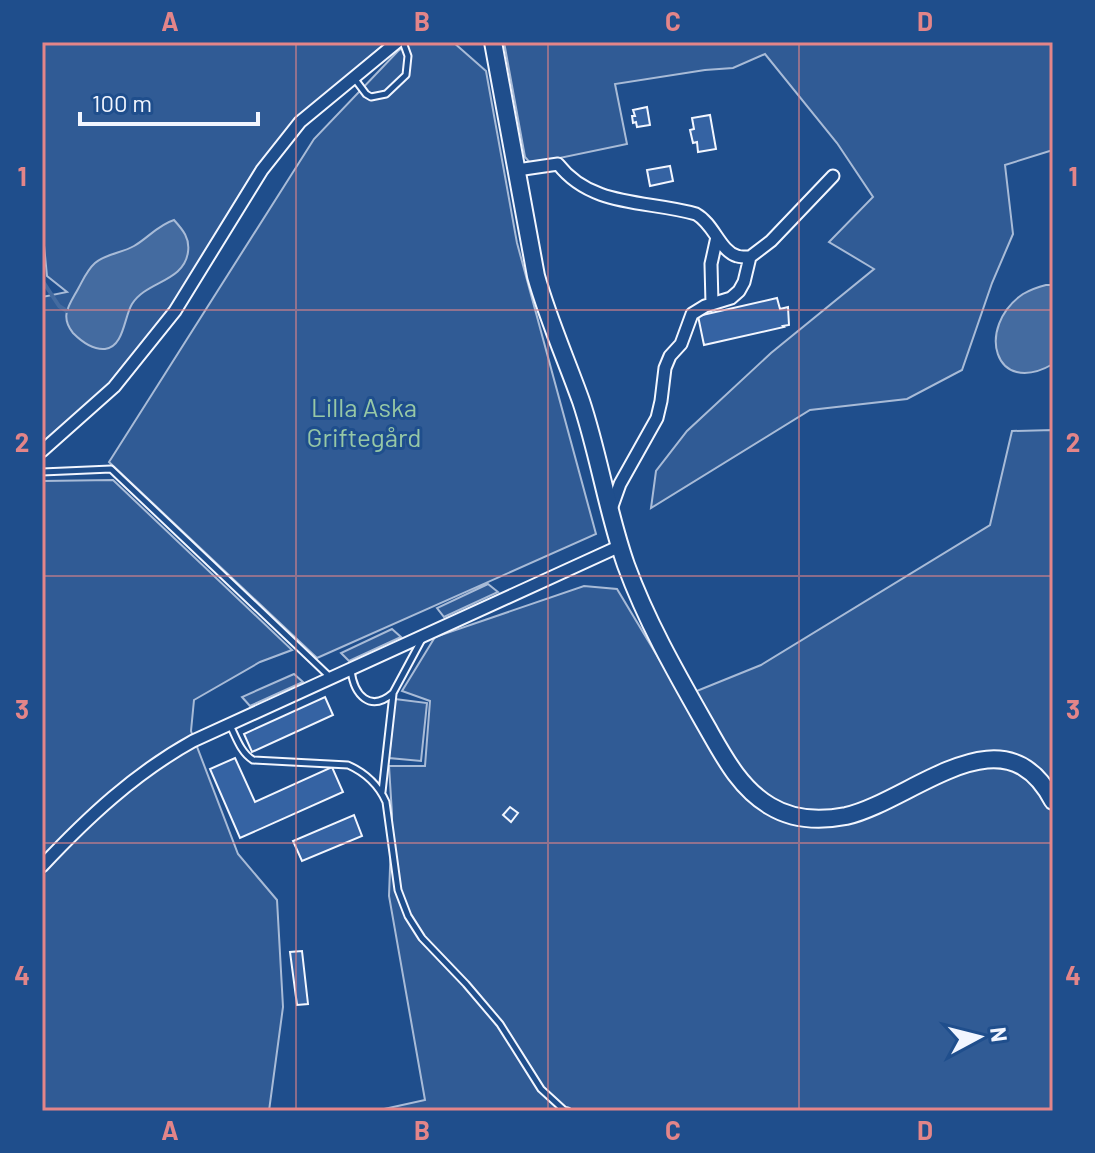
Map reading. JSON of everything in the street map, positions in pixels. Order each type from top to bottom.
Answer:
[{"type":"street","points":[[42,451],[114,387],[175,311],[262,170],[300,122],[400,42]]},
{"type":"street","points":[[493,42],[536,276],[581,403],[620,546],[652,627],[722,754],[746,787],[753,795],[789,816],[847,815],[937,774],[960,766],[1004,760],[1023,766],[1036,775],[1053,801]]},
{"type":"street","points":[[517,170],[558,164],[583,189],[629,203],[696,214],[737,257],[750,257],[771,241],[833,176]]},
{"type":"street","points":[[712,304],[711,264],[717,237]]},
{"type":"street","points":[[610,512],[620,484],[657,418],[665,368],[670,356],[681,344],[692,314],[705,306],[731,298],[739,291],[750,257]]},
{"type":"street","points":[[42,866],[132,780],[163,758],[230,724],[620,546]]},
{"type":"lane","points":[[353,77],[371,97],[386,94],[406,75],[408,56],[400,42]]},
{"type":"lane","points":[[42,472],[111,469],[331,678]]},
{"type":"lane","points":[[350,669],[354,686],[361,697],[376,702],[386,699],[393,693],[423,636]]},
{"type":"lane","points":[[382,792],[393,693]]},
{"type":"lane","points":[[230,724],[248,758],[348,765],[362,771],[382,792],[389,813],[398,890],[408,916],[422,938],[500,1024],[541,1089],[568,1111]]},
{"type":"shaded area","points":[[42,42],[387,42],[296,119],[256,168],[170,309],[107,386],[42,443],[42,297],[67,292],[47,276],[42,225]]},
{"type":"shaded area","name":"Lilla Aska Griftegård","points":[[411,42],[453,42],[486,71],[517,243],[596,534],[317,658],[109,462],[314,139],[398,51]]},
{"type":"shaded area","points":[[504,42],[1053,42],[1053,150],[1005,165],[1013,234],[992,283],[962,370],[907,399],[810,410],[651,508],[656,471],[687,431],[771,353],[874,269],[829,242],[873,197],[837,143],[765,54],[733,68],[615,84],[627,144],[531,164],[525,157]]},
{"type":"shaded area","points":[[174,220],[188,242],[188,252],[180,270],[138,296],[129,310],[120,337],[111,347],[96,348],[80,339],[69,327],[66,316],[90,269],[99,260],[134,246]]},
{"type":"shaded area","points":[[1053,285],[1053,364],[1033,372],[1017,372],[1005,365],[998,354],[996,340],[999,324],[1008,308],[1023,294]]},
{"type":"shaded area","points":[[1053,430],[1053,1111],[375,1111],[425,1100],[389,896],[392,814],[389,766],[425,766],[430,701],[402,691],[435,637],[584,586],[617,589],[682,697],[761,665],[990,525],[1012,431]]},
{"type":"shaded area","points":[[113,480],[292,650],[260,662],[194,700],[191,731],[238,854],[277,900],[283,1007],[269,1111],[42,1111],[42,481]]},
{"type":"shaded area","points":[[488,584],[498,592],[444,617],[437,608]]},
{"type":"shaded area","points":[[392,629],[401,637],[349,661],[341,653]]},
{"type":"shaded area","points":[[294,674],[303,682],[250,706],[242,697]]},
{"type":"shaded area","points":[[395,699],[427,703],[421,761],[389,758]]},
{"type":"building","points":[[647,107],[650,125],[637,127],[636,122],[633,123],[633,110]]},
{"type":"building","points":[[710,115],[716,149],[698,152],[697,142],[693,143],[690,130],[694,129],[692,118]]},
{"type":"building","points":[[670,166],[673,181],[650,186],[647,170]]},
{"type":"building","points":[[777,298],[780,309],[788,307],[789,325],[704,345],[698,316]]},
{"type":"building","points":[[325,697],[333,715],[252,752],[244,734]]},
{"type":"building","points":[[235,758],[255,802],[332,767],[343,792],[240,838],[210,769]]},
{"type":"building","points":[[510,807],[518,813],[511,822],[503,815]]},
{"type":"building","points":[[354,815],[362,836],[302,861],[293,841]]},
{"type":"building","points":[[302,951],[308,1004],[297,1005],[290,952]]},
{"type":"waterway","points":[[42,280],[59,306],[67,311]]}]
